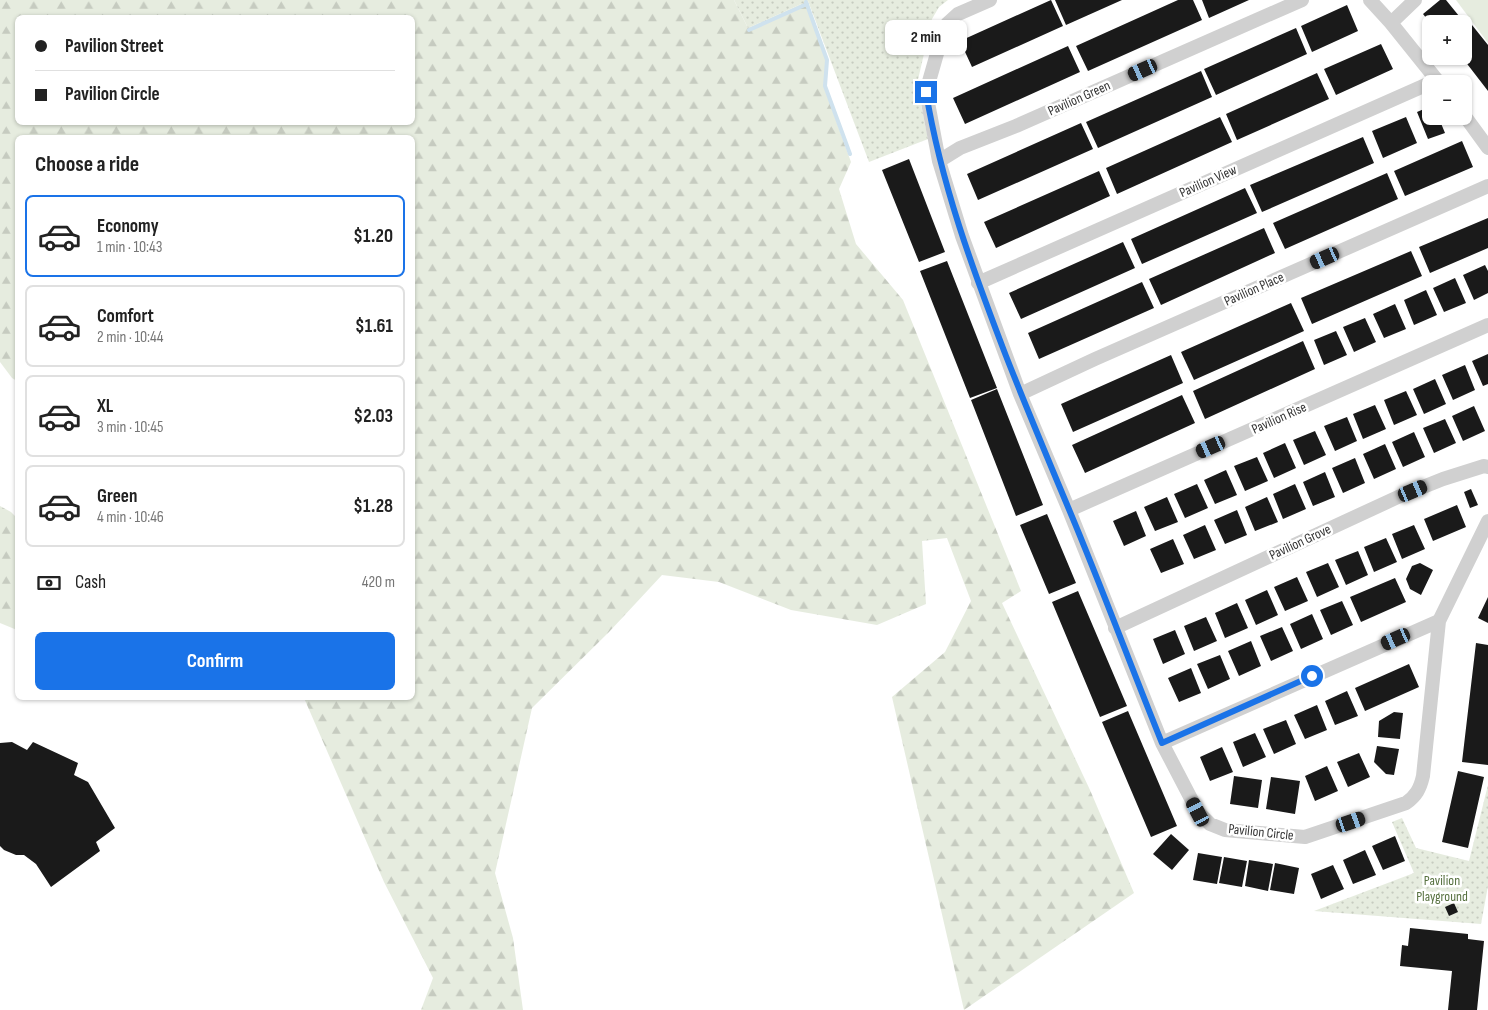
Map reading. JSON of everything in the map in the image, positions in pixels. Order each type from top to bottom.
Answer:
[{"type":"street","name":"Pavilion Circle","points":[[990,0],[958,14],[947,24],[942,36],[926,92],[939,161],[962,236],[1020,394],[1069,510],[1162,743],[1198,812],[1210,824],[1225,830],[1305,837],[1406,803],[1414,797],[1420,787],[1423,776],[1438,621],[1488,521]]},
{"type":"street","name":"Pavilion Green","points":[[939,161],[960,148],[1016,126],[1302,0]]},
{"type":"street","points":[[1370,0],[1432,75]]},
{"type":"street","points":[[1391,23],[1415,0]]},
{"type":"street","name":"Pavilion View","points":[[978,282],[1422,89]]},
{"type":"street","points":[[1471,125],[1488,148]]},
{"type":"street","name":"Pavilion Place","points":[[1020,394],[1095,359],[1488,186]]},
{"type":"street","name":"Pavilion Rise","points":[[1069,510],[1488,325]]},
{"type":"street","name":"Pavilion Grove","points":[[1115,628],[1398,497],[1443,479],[1484,466],[1488,467]]},
{"type":"street","points":[[1162,743],[1438,621]]},
{"type":"green space","points":[[0,0],[734,0],[748,28],[808,1],[826,60],[824,87],[851,162],[839,189],[856,244],[903,300],[1021,591],[1002,603],[1090,790],[1134,893],[964,1010],[892,697],[945,652],[971,601],[947,538],[922,541],[926,604],[877,625],[791,610],[719,582],[662,575],[609,632],[532,708],[495,873],[513,938],[523,1010],[421,1010],[433,978],[384,882],[305,700],[415,700],[415,135],[15,135],[15,380],[0,362]]},
{"type":"green space","points":[[734,0],[948,0],[939,7],[932,19],[917,84],[928,139],[869,162],[808,1],[748,28]]},
{"type":"green space","points":[[1456,0],[1488,0],[1488,43],[1472,22],[1472,15],[1467,15]]},
{"type":"green space","points":[[0,506],[15,516],[15,629],[0,623]]},
{"type":"green space","name":"Pavilion Playground","points":[[1488,785],[1488,886],[1481,924],[1314,911],[1414,873],[1392,822],[1402,818],[1416,848],[1469,861]]},
{"type":"building","points":[[1051,0],[1063,26],[972,67],[960,41]]},
{"type":"building","points":[[1055,0],[1122,0],[1066,25]]},
{"type":"building","points":[[1178,0],[1193,0],[1202,20],[1088,71],[1076,46]]},
{"type":"building","points":[[1202,0],[1249,0],[1209,18]]},
{"type":"building","points":[[1440,0],[1446,0],[1458,15],[1424,15]]},
{"type":"building","points":[[1347,5],[1358,31],[1312,52],[1301,26]]},
{"type":"building","points":[[1472,25],[1488,45],[1488,91],[1468,65],[1472,65]]},
{"type":"building","points":[[1296,28],[1307,54],[1216,95],[1204,69]]},
{"type":"building","points":[[1381,44],[1393,69],[1336,95],[1324,69]]},
{"type":"building","points":[[1068,46],[1080,72],[965,124],[953,98]]},
{"type":"building","points":[[1201,71],[1212,97],[1098,148],[1086,122]]},
{"type":"building","points":[[1317,73],[1329,99],[1237,140],[1226,114]]},
{"type":"building","points":[[1422,110],[1422,124],[1417,112]]},
{"type":"building","points":[[1220,117],[1232,142],[1117,194],[1106,168]]},
{"type":"building","points":[[1406,117],[1417,143],[1383,158],[1372,131]]},
{"type":"building","points":[[1081,123],[1093,149],[978,200],[967,174]]},
{"type":"building","points":[[1422,125],[1442,125],[1445,133],[1428,139]]},
{"type":"building","points":[[1363,137],[1374,163],[1262,212],[1250,185]]},
{"type":"building","points":[[1462,141],[1473,167],[1405,196],[1394,171]]},
{"type":"building","points":[[909,159],[945,252],[919,262],[882,170]]},
{"type":"building","points":[[1099,171],[1110,196],[996,248],[984,222]]},
{"type":"building","points":[[1387,173],[1398,199],[1285,249],[1273,223]]},
{"type":"building","points":[[1245,188],[1257,213],[1142,264],[1131,239]]},
{"type":"building","points":[[1488,218],[1488,248],[1430,273],[1419,247]]},
{"type":"building","points":[[1264,228],[1275,253],[1161,305],[1149,279]]},
{"type":"building","points":[[1123,242],[1135,268],[1021,319],[1009,293]]},
{"type":"building","points":[[1411,251],[1422,276],[1312,324],[1301,298]]},
{"type":"building","points":[[947,261],[997,388],[970,398],[920,271]]},
{"type":"building","points":[[1485,265],[1488,271],[1488,293],[1474,300],[1463,275]]},
{"type":"building","points":[[1455,278],[1466,303],[1444,312],[1433,288]]},
{"type":"building","points":[[1142,282],[1154,308],[1039,359],[1028,333]]},
{"type":"building","points":[[1426,290],[1437,315],[1414,325],[1404,300]]},
{"type":"building","points":[[1291,303],[1304,331],[1194,380],[1181,352]]},
{"type":"building","points":[[1395,304],[1406,329],[1384,338],[1373,314]]},
{"type":"building","points":[[1365,318],[1376,342],[1354,352],[1343,327]]},
{"type":"building","points":[[1336,331],[1347,355],[1324,365],[1314,340]]},
{"type":"building","points":[[1303,341],[1315,369],[1205,419],[1193,391]]},
{"type":"building","points":[[1488,354],[1488,384],[1483,386],[1472,361]]},
{"type":"building","points":[[1171,355],[1183,383],[1073,432],[1061,404]]},
{"type":"building","points":[[1465,365],[1475,390],[1453,400],[1442,375]]},
{"type":"building","points":[[1435,379],[1446,404],[1424,414],[1413,389]]},
{"type":"building","points":[[997,389],[1043,505],[1016,516],[971,400]]},
{"type":"building","points":[[1406,391],[1417,415],[1394,425],[1384,400]]},
{"type":"building","points":[[1182,395],[1195,423],[1085,473],[1072,445]]},
{"type":"building","points":[[1375,405],[1386,429],[1363,439],[1353,414]]},
{"type":"building","points":[[1474,406],[1485,431],[1463,441],[1452,416]]},
{"type":"building","points":[[1347,417],[1357,441],[1335,451],[1324,426]]},
{"type":"building","points":[[1445,419],[1456,443],[1434,453],[1423,428]]},
{"type":"building","points":[[1315,431],[1326,455],[1304,465],[1293,440]]},
{"type":"building","points":[[1414,432],[1425,457],[1403,467],[1392,442]]},
{"type":"building","points":[[1285,443],[1296,468],[1274,478],[1263,453]]},
{"type":"building","points":[[1385,444],[1396,469],[1374,479],[1363,454]]},
{"type":"building","points":[[1257,457],[1268,481],[1245,491],[1234,466]]},
{"type":"building","points":[[1355,458],[1365,483],[1343,493],[1332,468]]},
{"type":"building","points":[[1226,470],[1237,495],[1215,504],[1204,480]]},
{"type":"building","points":[[1325,472],[1335,497],[1313,506],[1303,482]]},
{"type":"building","points":[[1197,484],[1208,508],[1185,518],[1174,494]]},
{"type":"building","points":[[1295,484],[1306,509],[1283,519],[1273,494]]},
{"type":"building","points":[[1471,489],[1478,505],[1470,508],[1464,492]]},
{"type":"building","points":[[1167,497],[1178,522],[1155,531],[1144,507]]},
{"type":"building","points":[[1267,497],[1278,522],[1255,531],[1245,507]]},
{"type":"building","points":[[1457,505],[1466,527],[1433,541],[1424,519]]},
{"type":"building","points":[[1237,510],[1247,535],[1225,544],[1214,520]]},
{"type":"building","points":[[1136,511],[1146,536],[1124,546],[1113,521]]},
{"type":"building","points":[[1047,514],[1076,583],[1049,594],[1020,525]]},
{"type":"building","points":[[1205,525],[1216,550],[1194,559],[1183,535]]},
{"type":"building","points":[[1414,525],[1425,549],[1402,559],[1392,534]]},
{"type":"building","points":[[1386,538],[1397,562],[1374,572],[1364,547]]},
{"type":"building","points":[[1173,539],[1184,564],[1161,573],[1150,549]]},
{"type":"building","points":[[1358,551],[1368,575],[1346,585],[1335,560]]},
{"type":"building","points":[[1328,563],[1339,587],[1317,597],[1306,572]]},
{"type":"building","points":[[1420,563],[1433,570],[1421,595],[1410,589],[1406,579],[1412,566]]},
{"type":"building","points":[[1297,577],[1308,601],[1285,611],[1274,587]]},
{"type":"building","points":[[1395,578],[1406,602],[1361,622],[1350,597]]},
{"type":"building","points":[[1267,590],[1278,615],[1256,625],[1245,600]]},
{"type":"building","points":[[1078,591],[1127,706],[1100,717],[1052,602]]},
{"type":"building","points":[[1488,597],[1488,623],[1478,618]]},
{"type":"building","points":[[1342,601],[1353,625],[1331,635],[1320,610]]},
{"type":"building","points":[[1237,603],[1248,628],[1225,638],[1215,613]]},
{"type":"building","points":[[1312,614],[1323,639],[1301,649],[1290,624]]},
{"type":"building","points":[[1206,617],[1217,641],[1194,651],[1184,626]]},
{"type":"building","points":[[1282,627],[1293,651],[1271,661],[1260,636]]},
{"type":"building","points":[[1175,630],[1185,654],[1163,664],[1153,639]]},
{"type":"building","points":[[1251,641],[1261,666],[1239,676],[1228,651]]},
{"type":"building","points":[[1476,643],[1488,645],[1488,765],[1462,762]]},
{"type":"building","points":[[1220,655],[1230,679],[1208,689],[1197,664]]},
{"type":"building","points":[[1409,664],[1419,687],[1365,711],[1355,688]]},
{"type":"building","points":[[1191,668],[1201,693],[1179,702],[1168,678]]},
{"type":"building","points":[[1347,691],[1358,716],[1335,725],[1325,701]]},
{"type":"building","points":[[1317,705],[1327,730],[1305,739],[1294,715]]},
{"type":"building","points":[[1128,711],[1177,826],[1151,837],[1102,722]]},
{"type":"building","points":[[1394,712],[1403,713],[1400,739],[1378,737],[1379,721]]},
{"type":"building","points":[[1286,720],[1296,744],[1274,754],[1263,729]]},
{"type":"building","points":[[1255,733],[1266,757],[1243,767],[1233,742]]},
{"type":"building","points":[[12,742],[27,750],[33,742],[78,763],[74,775],[88,782],[115,828],[96,842],[100,851],[51,887],[36,864],[24,855],[16,855],[4,850],[0,846],[0,743]]},
{"type":"building","points":[[1377,746],[1399,749],[1394,775],[1386,774],[1374,762]]},
{"type":"building","points":[[1222,747],[1233,772],[1210,781],[1200,757]]},
{"type":"building","points":[[1359,753],[1370,777],[1348,787],[1337,762]]},
{"type":"building","points":[[1327,766],[1338,791],[1315,801],[1305,776]]},
{"type":"building","points":[[1458,771],[1484,777],[1468,848],[1442,842]]},
{"type":"building","points":[[1234,776],[1262,780],[1258,808],[1230,804]]},
{"type":"building","points":[[1271,777],[1300,781],[1295,814],[1266,809]]},
{"type":"building","points":[[1171,834],[1189,850],[1172,870],[1153,854]]},
{"type":"building","points":[[1395,836],[1405,861],[1383,870],[1372,846]]},
{"type":"building","points":[[1365,850],[1376,875],[1353,884],[1343,860]]},
{"type":"building","points":[[1198,853],[1222,857],[1217,884],[1193,880]]},
{"type":"building","points":[[1224,857],[1247,861],[1242,887],[1219,883]]},
{"type":"building","points":[[1249,860],[1273,864],[1268,891],[1245,886]]},
{"type":"building","points":[[1275,863],[1299,868],[1294,894],[1270,890]]},
{"type":"building","points":[[1333,865],[1344,889],[1321,899],[1311,874]]},
{"type":"building","points":[[1454,903],[1458,912],[1449,916],[1445,907]]},
{"type":"building","points":[[1410,928],[1468,934],[1468,939],[1484,941],[1477,1010],[1448,1010],[1452,971],[1400,966],[1402,945],[1408,946]]},
{"type":"waterway","points":[[806,2],[827,60],[825,86],[850,154]]},
{"type":"waterway","points":[[749,30],[807,4]]},
{"type":"route","points":[[926,92],[939,161],[978,282],[1020,394],[1069,510],[1162,743],[1312,676]]}]
